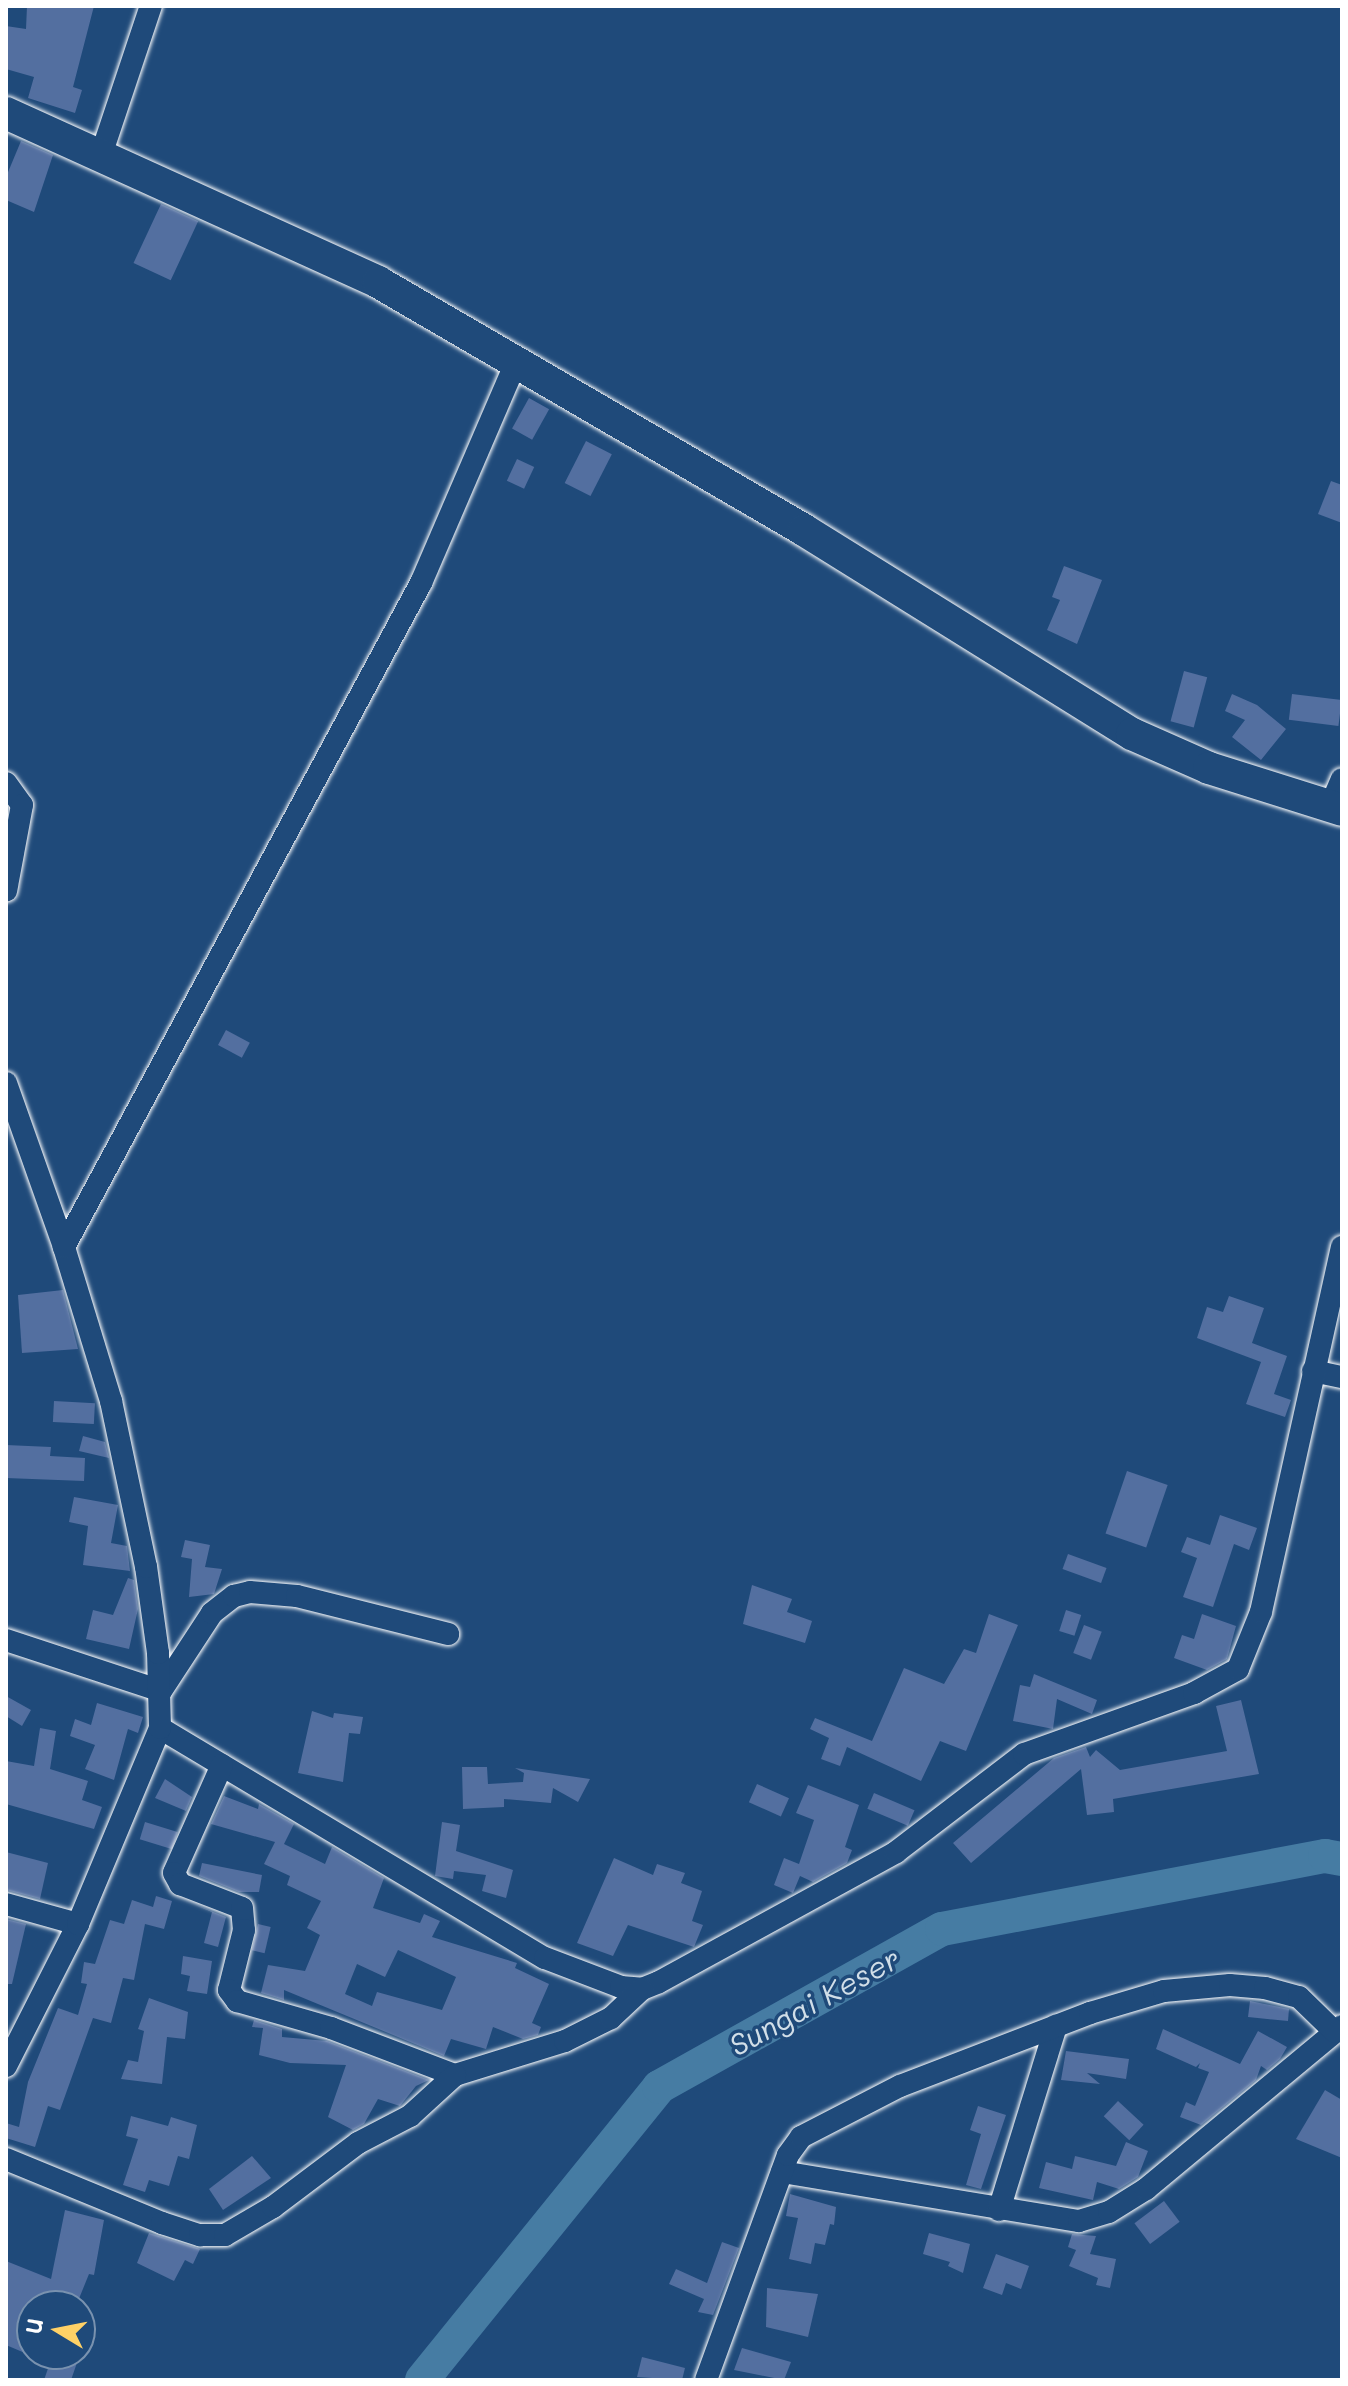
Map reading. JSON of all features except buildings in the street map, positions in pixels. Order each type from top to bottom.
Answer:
[{"type":"street","points":[[100,158],[151,6]]},
{"type":"street","points":[[6,113],[378,282],[517,360],[955,621],[1132,734],[1209,768],[1338,799]]},
{"type":"street","points":[[64,1247],[421,583],[517,360]]},
{"type":"street","points":[[6,783],[22,805],[6,891]]},
{"type":"street","points":[[6,1083],[64,1247],[111,1401],[146,1567],[161,1691],[160,1728],[78,1924],[6,2066]]},
{"type":"street","points":[[6,2159],[162,2223],[200,2235],[225,2235],[273,2207],[358,2143],[410,2116],[455,2075],[565,2041],[611,2018],[642,1989],[777,1921],[896,1852],[1024,1754],[1194,1693],[1238,1669],[1261,1612],[1342,1247]]},
{"type":"street","points":[[1313,1371],[1342,1377]]},
{"type":"street","points":[[161,1691],[212,1613],[234,1596],[250,1592],[297,1596],[448,1634]]},
{"type":"street","points":[[6,1640],[161,1691]]},
{"type":"street","points":[[160,1728],[532,1951],[600,1981],[642,1989]]},
{"type":"street","points":[[222,1765],[174,1873],[180,1884],[242,1908],[244,1930],[229,1990],[233,1998],[331,2028],[455,2075]]},
{"type":"street","points":[[6,1904],[78,1924]]},
{"type":"street","points":[[706,2380],[782,2172],[801,2137],[900,2086],[1056,2026],[1164,1991],[1230,1985],[1299,1997],[1339,2029],[1146,2189],[1109,2212],[1079,2221],[782,2172]]},
{"type":"street","points":[[999,2210],[1056,2026]]},
{"type":"waterway","name":"Sungai Keser","points":[[422,2380],[659,2087],[942,1929],[1325,1856],[1342,1859]]}]
